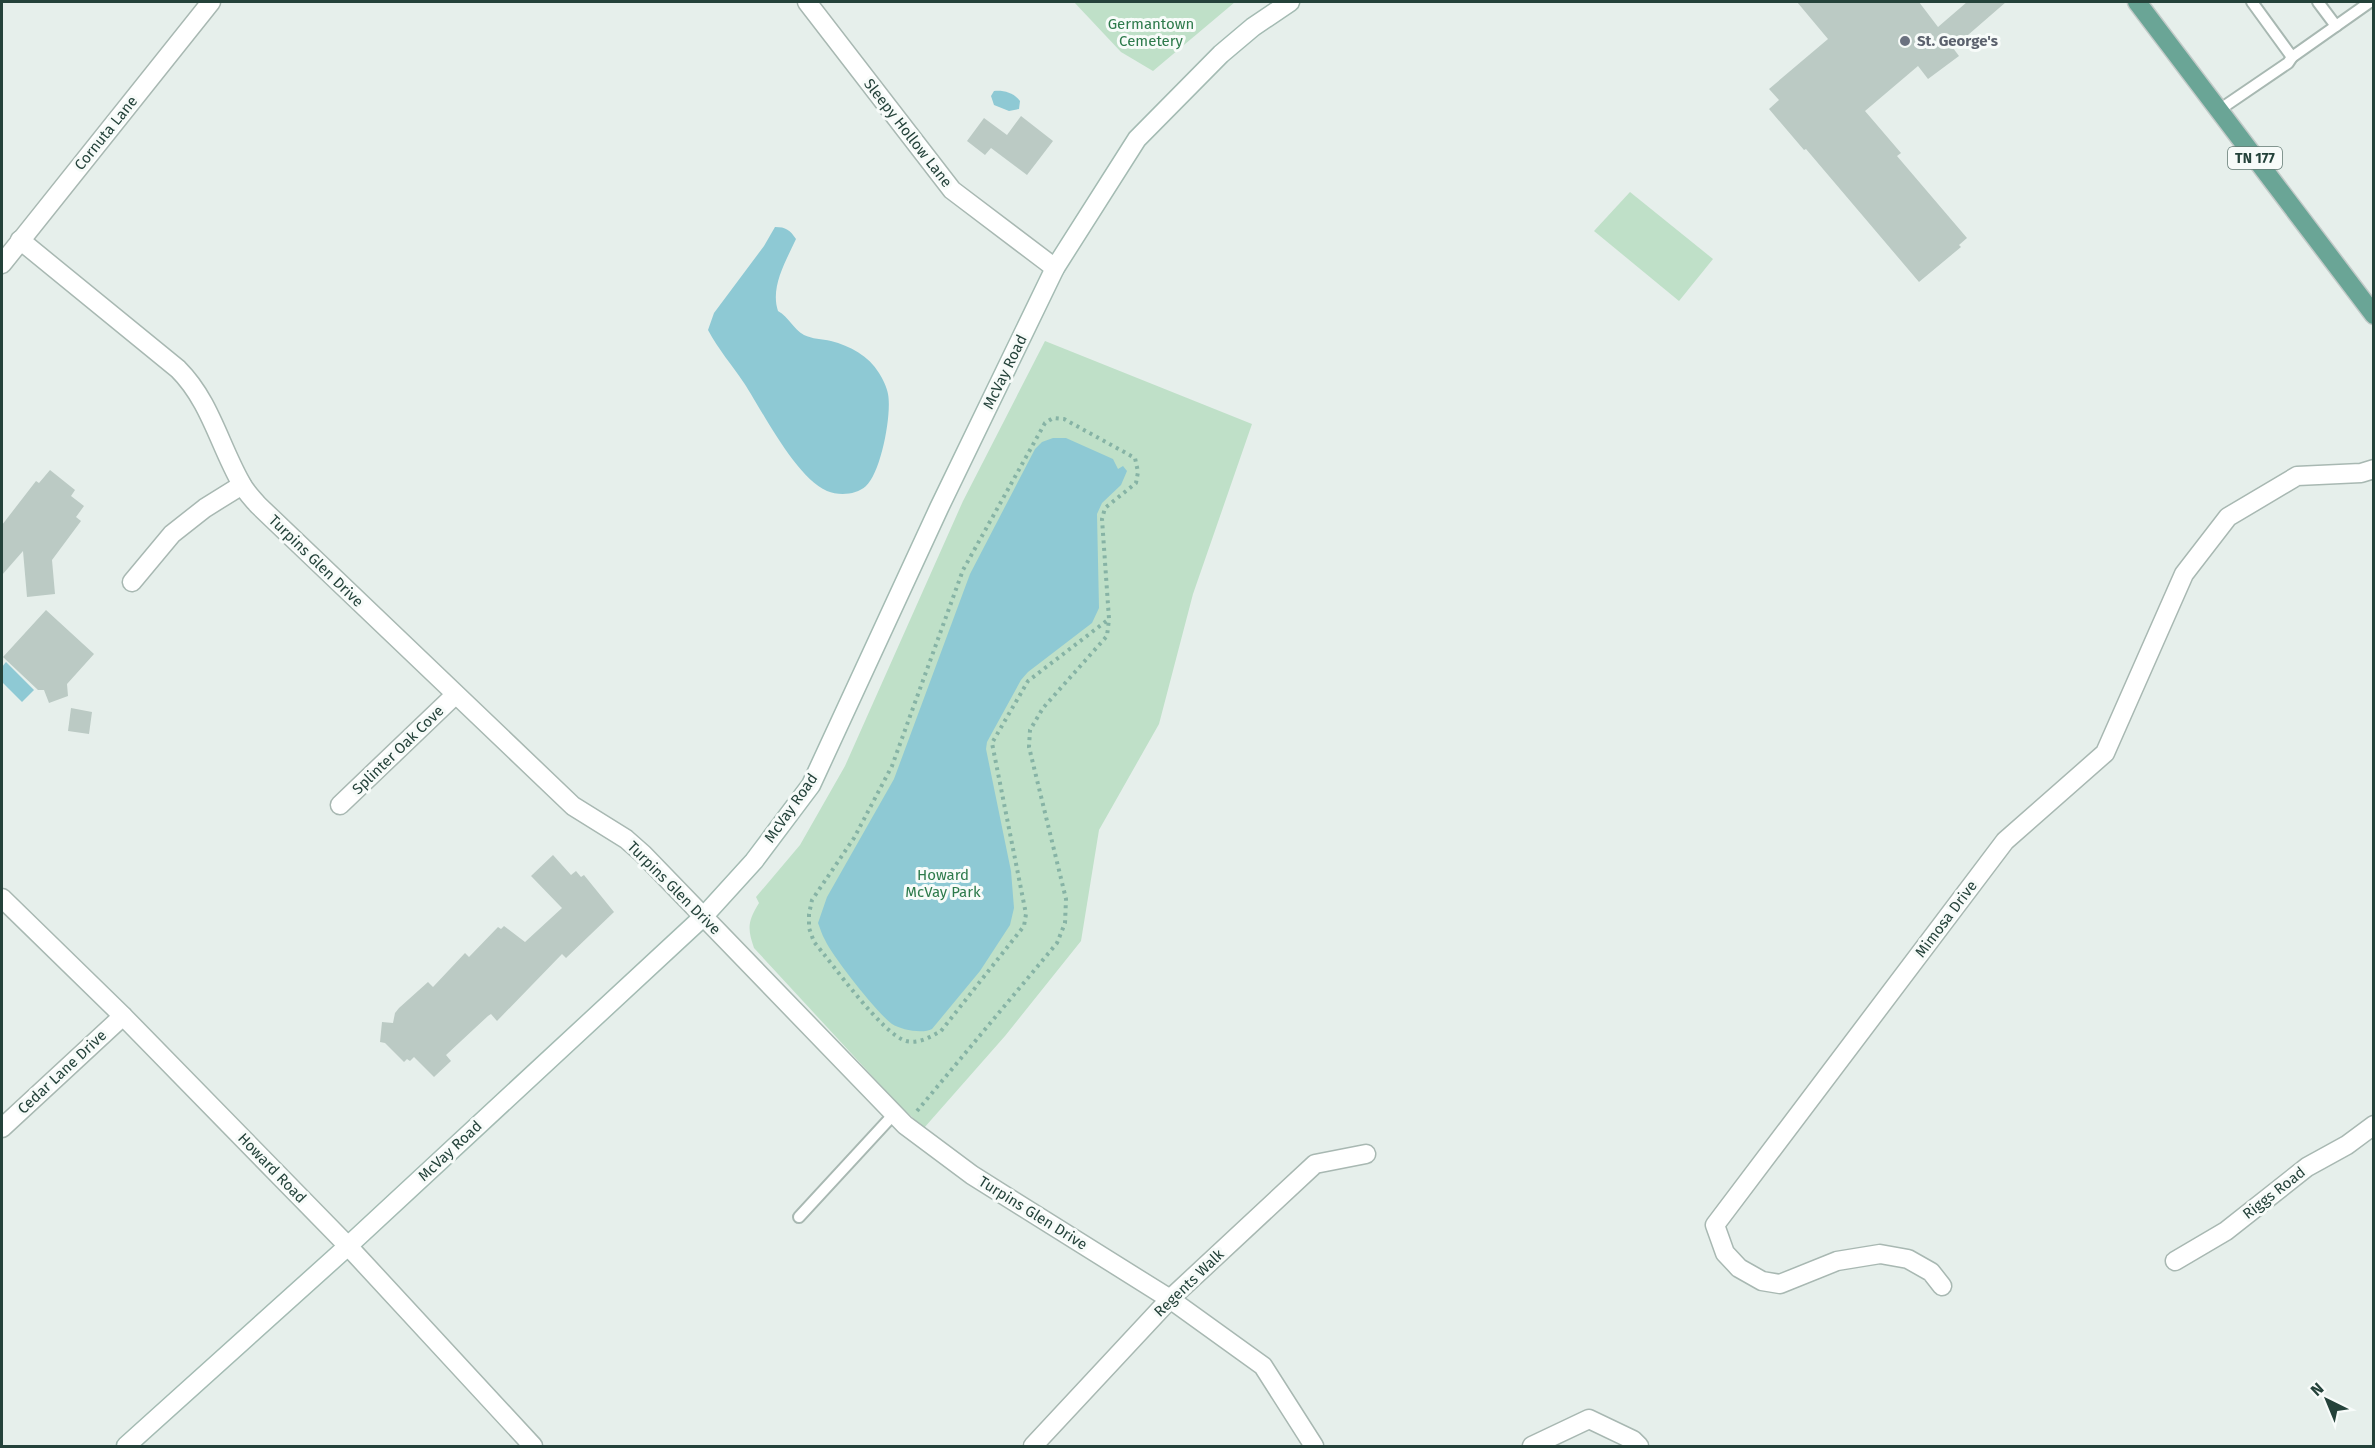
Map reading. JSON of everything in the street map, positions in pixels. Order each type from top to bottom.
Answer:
[{"type":"main road","name":"TN 177","points":[[2137,2],[2373,315]]},
{"type":"street","name":"Cornuta Lane","points":[[2,264],[211,2]]},
{"type":"street","name":"Sleepy Hollow Lane","points":[[807,2],[952,190],[1055,268]]},
{"type":"street","name":"McVay Road","points":[[126,1446],[348,1246],[704,916],[754,861],[811,785],[939,508],[1055,268],[1137,139],[1221,54],[1253,27],[1290,2]]},
{"type":"street","name":"Turpins Glen Drive","points":[[20,240],[193,383],[242,485],[258,505],[573,806],[626,839],[643,854],[899,1120],[972,1175],[1170,1299],[1263,1366],[1314,1446]]},
{"type":"street","name":"Mimosa Drive","points":[[1942,1286],[1931,1272],[1908,1259],[1880,1254],[1837,1261],[1780,1284],[1761,1281],[1739,1268],[1725,1253],[1715,1225],[2006,841],[2105,753],[2184,574],[2228,517],[2297,476],[2361,472],[2373,469]]},
{"type":"street","points":[[132,582],[172,534],[205,508],[242,485]]},
{"type":"street","name":"Splinter Oak Cove","points":[[340,805],[455,695]]},
{"type":"street","name":"Howard Road","points":[[2,898],[123,1016],[348,1246],[533,1446]]},
{"type":"street","name":"Cedar Lane Drive","points":[[2,1128],[123,1016]]},
{"type":"street","name":"Riggs Road","points":[[2175,1261],[2226,1231],[2307,1167],[2347,1145],[2373,1125]]},
{"type":"street","name":"Regents Walk","points":[[1033,1446],[1170,1299],[1315,1164],[1366,1154]]},
{"type":"street","points":[[1532,1446],[1588,1419],[1633,1440],[1639,1446]]},
{"type":"lane","points":[[2252,2],[2292,57]]},
{"type":"lane","points":[[2318,2],[2336,26]]},
{"type":"lane","points":[[2219,110],[2288,63],[2292,57],[2370,2]]},
{"type":"lane","points":[[799,1217],[899,1120]]},
{"type":"path","points":[[899,1120],[1057,943],[1065,923],[1066,899],[1029,747],[1030,730],[1043,708],[1107,636],[1109,619],[1101,519],[1105,508],[1136,483],[1138,472],[1135,459],[1064,418],[1053,418],[1045,423],[963,570],[892,766],[854,838],[812,900],[810,907],[809,928],[814,942],[887,1029],[906,1041],[924,1040],[941,1031],[1024,926],[1026,914],[992,743],[1028,681],[1109,619]]},
{"type":"green space","name":"Germantown Cemetery","points":[[1074,2],[1235,2],[1153,71],[1121,52]]},
{"type":"green space","points":[[1630,192],[1713,259],[1679,301],[1594,231]]},
{"type":"green space","name":"Howard McVay Park","points":[[1045,341],[1252,424],[1193,594],[1159,724],[1099,830],[1081,941],[1005,1036],[924,1128],[898,1104],[754,948],[750,925],[759,903],[756,897],[800,845],[845,766],[963,501]]},
{"type":"water","points":[[994,91],[1015,96],[1020,101],[1019,109],[1009,111],[994,105],[991,96]]},
{"type":"water","points":[[775,227],[787,230],[796,239],[778,283],[776,302],[778,311],[804,335],[838,343],[864,357],[875,367],[885,384],[889,403],[881,456],[866,486],[852,493],[827,491],[815,484],[804,473],[781,443],[708,330],[714,313],[764,246]]},
{"type":"water","points":[[1053,438],[1066,438],[1113,459],[1118,469],[1123,466],[1127,471],[1121,485],[1102,503],[1097,514],[1099,608],[1092,623],[1028,672],[1021,680],[987,742],[986,749],[1011,871],[1014,908],[1010,925],[980,971],[932,1029],[906,1030],[892,1024],[866,997],[830,948],[818,923],[827,897],[894,779],[970,574],[1035,449],[1042,442]]},
{"type":"water","points":[[6,662],[34,690],[22,702],[2,682],[2,667]]},
{"type":"building","points":[[1797,2],[1919,2],[1938,27],[1967,2],[2006,2],[1953,48],[1959,56],[1928,79],[1918,66],[1865,111],[1901,153],[1897,156],[1967,238],[1959,245],[1961,247],[1919,282],[1769,109],[1779,100],[1769,89],[1828,39]]},
{"type":"building","points":[[1021,116],[1053,141],[1027,175],[991,148],[985,155],[967,141],[984,118],[1007,135]]},
{"type":"building","points":[[50,470],[75,490],[71,496],[84,506],[76,517],[81,521],[52,560],[55,594],[27,597],[23,551],[2,575],[2,525],[36,481],[39,483]]},
{"type":"building","points":[[46,610],[94,654],[67,684],[68,696],[49,703],[44,690],[38,690],[3,657]]},
{"type":"building","points":[[71,708],[92,712],[89,734],[68,731]]},
{"type":"building","points":[[553,855],[571,875],[576,871],[581,877],[584,875],[614,912],[566,958],[562,954],[497,1021],[491,1014],[488,1016],[446,1055],[451,1061],[434,1077],[414,1057],[404,1062],[385,1043],[380,1042],[382,1022],[393,1023],[395,1013],[399,1008],[428,982],[433,987],[465,953],[469,957],[498,927],[501,929],[504,926],[525,942],[562,908],[531,876]]},
{"type":"place","name":"St. George's","points":[[1905,41]]}]
